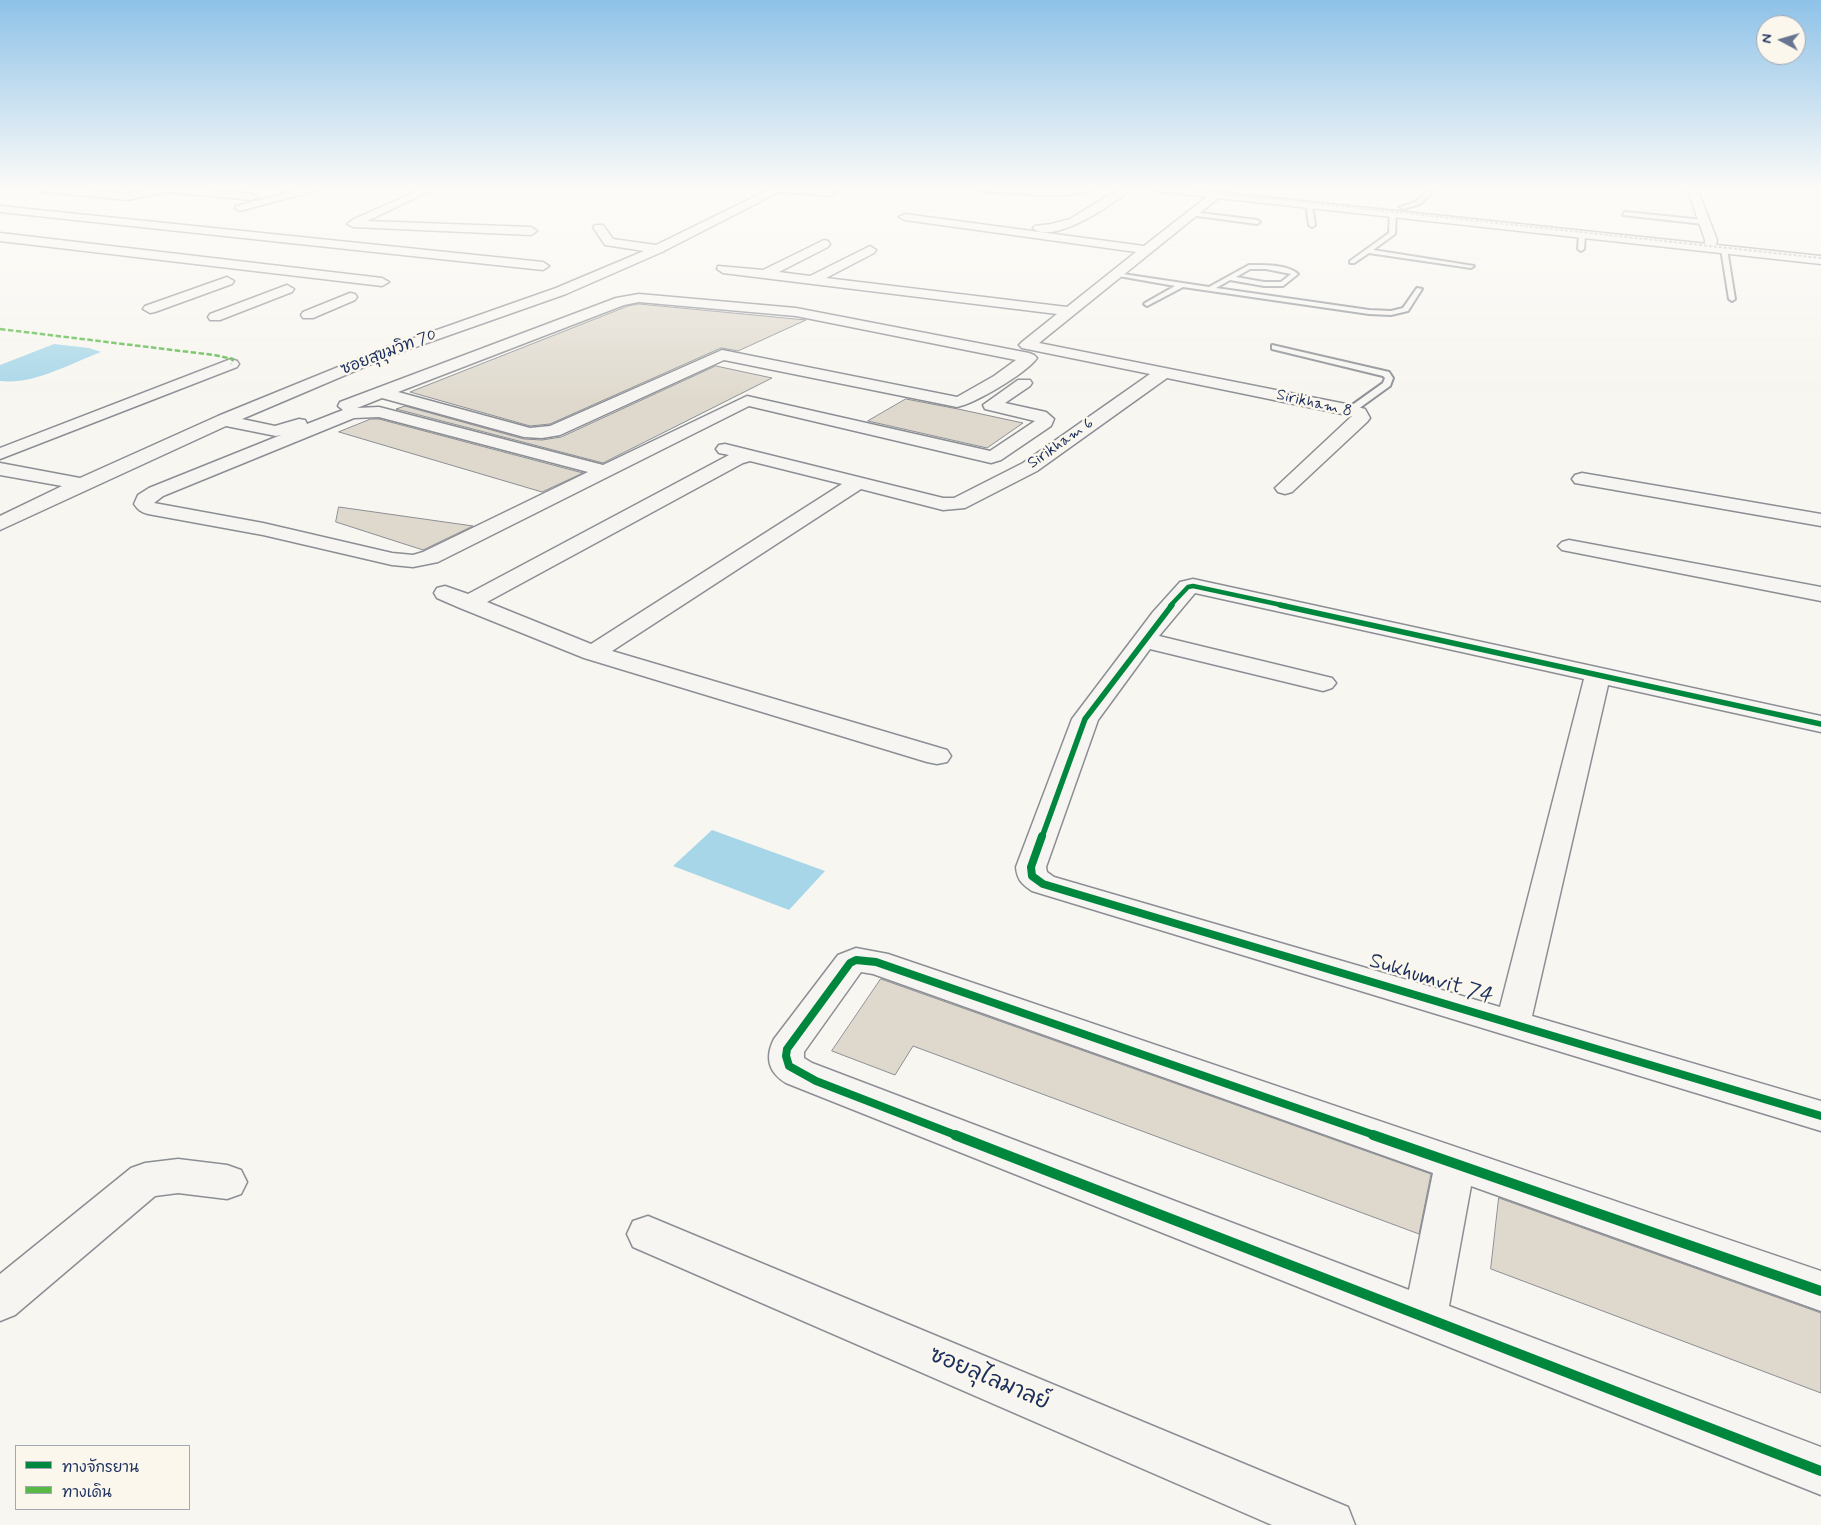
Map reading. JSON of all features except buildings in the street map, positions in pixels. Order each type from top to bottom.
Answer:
[{"type":"main road","points":[[188,259],[382,282]]},
{"type":"main road","points":[[475,259],[542,266]]},
{"type":"main road","name":"ซอยสุขุมวิท 70","points":[[0,524],[82,484],[224,420],[385,353],[560,291],[634,259]]},
{"type":"main road","points":[[765,281],[800,259]]},
{"type":"main road","points":[[812,280],[852,259]]},
{"type":"main road","points":[[724,269],[765,281],[789,277],[1069,311],[1136,259]]},
{"type":"main road","points":[[197,277],[244,283]]},
{"type":"main road","points":[[150,309],[227,281]]},
{"type":"main road","points":[[216,317],[292,290],[262,286]]},
{"type":"main road","points":[[308,315],[355,298],[323,294]]},
{"type":"main road","points":[[224,420],[279,431],[621,301],[639,298],[796,312],[1029,358],[1000,379],[963,401],[950,401],[722,355],[554,431],[542,433],[530,433],[383,393]]},
{"type":"main road","name":"Sirikham 8","points":[[1069,311],[1027,344],[1069,355],[1359,413],[1361,418],[1285,488]]},
{"type":"main road","points":[[1054,364],[1069,355]]},
{"type":"main road","points":[[0,454],[231,364]]},
{"type":"main road","name":"Sirikham 6","points":[[859,482],[943,504],[958,504],[1030,467],[1163,373]]},
{"type":"main road","points":[[605,470],[379,412],[351,413],[156,492],[145,499],[144,504],[148,508],[263,529],[392,559],[413,561],[430,557],[747,401],[991,457],[995,456],[1045,422],[1045,419],[1040,416],[991,405],[1039,374]]},
{"type":"main road","points":[[1000,379],[1024,383]]},
{"type":"main road","points":[[725,449],[859,482]]},
{"type":"main road","points":[[468,603],[736,459],[748,456]]},
{"type":"main road","points":[[0,469],[82,484]]},
{"type":"main road","points":[[1582,479],[1821,520]]},
{"type":"main road","points":[[593,653],[859,482]]},
{"type":"main road","points":[[1569,546],[1821,594]]},
{"type":"main road","points":[[1323,683],[1144,640],[1160,616],[1188,587],[1201,586],[1821,724]]},
{"type":"main road","points":[[445,593],[593,653],[938,756]]},
{"type":"main road","name":"Sukhumvit 74","points":[[1144,640],[1085,719],[1031,867],[1032,876],[1044,884],[1821,1116]]},
{"type":"main road","points":[[1513,1023],[1598,675]]},
{"type":"main road","points":[[1821,1290],[866,960],[850,963],[843,970],[784,1057],[787,1065],[816,1081],[1821,1471]]},
{"type":"main road","points":[[1425,1318],[1455,1164]]},
{"type":"main road","points":[[0,1301],[145,1180],[178,1176],[227,1182]]},
{"type":"main road","name":"ซอยลุไลมาลย์","points":[[648,1234],[1330,1525]]},
{"type":"lane","points":[[1352,262],[1356,259]]},
{"type":"lane","points":[[1424,259],[1471,266]]},
{"type":"lane","points":[[1719,259],[1732,299]]},
{"type":"lane","points":[[1210,289],[1222,280],[1231,278],[1249,267],[1292,272],[1294,274],[1283,284],[1264,284],[1231,278]]},
{"type":"lane","points":[[1116,275],[1369,312],[1391,313],[1406,310],[1419,289]]},
{"type":"lane","points":[[1147,304],[1181,284]]},
{"type":"lane","points":[[1275,347],[1386,374],[1389,378],[1387,384],[1351,410]]},
{"type":"water","points":[[54,344],[89,348],[101,352],[38,377],[26,380],[0,381],[0,365]]},
{"type":"water","points":[[712,830],[825,871],[789,910],[673,866]]},
{"type":"marked path","points":[[0,329],[214,355],[233,359],[231,364]]},
{"type":"cycle path","points":[[1821,724],[1193,586],[1188,587],[1161,617],[1085,719],[1031,867],[1032,876],[1043,884],[1821,1116]]},
{"type":"cycle path","points":[[1821,1291],[876,962],[856,960],[850,963],[787,1049],[786,1056],[789,1066],[816,1081],[1821,1471]]}]
